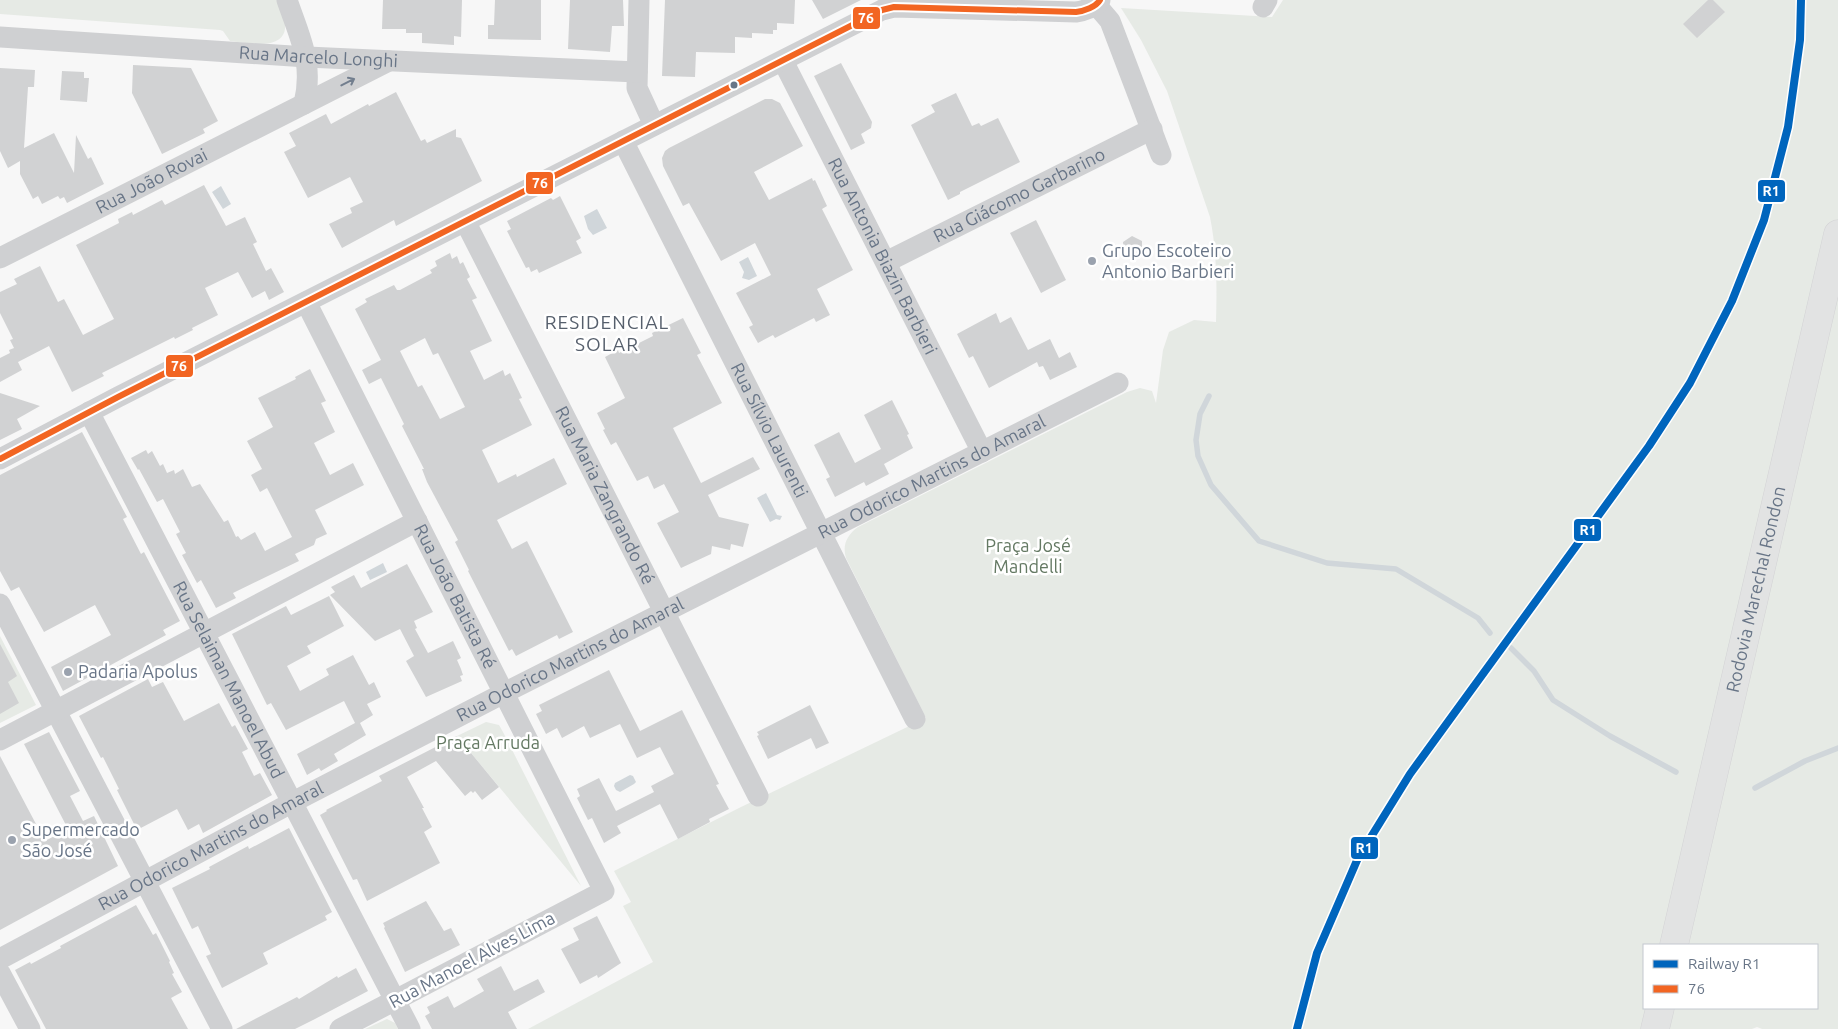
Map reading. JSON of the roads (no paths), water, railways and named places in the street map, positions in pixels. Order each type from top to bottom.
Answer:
[{"type":"main road","name":"Rodovia Marechal Rondon","points":[[1674,944],[1838,234]]},
{"type":"main road","points":[[1655,1029],[1660,1009]]},
{"type":"street","points":[[287,0],[307,57],[308,89],[304,104]]},
{"type":"street","points":[[639,0],[637,88],[654,126]]},
{"type":"street","points":[[0,459],[465,221],[888,8],[1081,12],[1096,2],[1110,21],[1161,155]]},
{"type":"street","name":"Rua Marcelo Longhi","points":[[0,37],[307,57],[637,72]]},
{"type":"street","name":"Rua João Rovai","points":[[0,258],[391,60]]},
{"type":"street","name":"Rua Antonia Biazin Barbieri","points":[[782,61],[982,452]]},
{"type":"street","name":"Rua Giácomo Garbarino","points":[[886,262],[1152,129]]},
{"type":"street","name":"Rua Sílvio Laurenti","points":[[623,141],[915,719]]},
{"type":"street","name":"Rua Maria Zangrando Ré","points":[[465,221],[758,796]]},
{"type":"street","name":"Rua João Batista Ré","points":[[306,302],[604,891]]},
{"type":"street","name":"Rua Odorico Martins do Amaral","points":[[0,959],[293,802],[504,693],[1118,383]]},
{"type":"street","name":"Rua Selaiman Manoel Abud","points":[[89,412],[410,1029]]},
{"type":"street","points":[[0,740],[417,521]]},
{"type":"street","points":[[0,604],[222,1029]]},
{"type":"street","name":"Rua Manoel Alves Lima","points":[[340,1029],[604,891]]},
{"type":"street","points":[[0,973],[30,1029]]},
{"type":"waterway","points":[[1209,396],[1200,414],[1196,440],[1198,456],[1211,485],[1259,541],[1327,563],[1396,569],[1478,618],[1490,633]]},
{"type":"waterway","points":[[1511,648],[1534,671],[1553,700],[1610,736],[1676,772]]},
{"type":"waterway","points":[[1755,788],[1805,761],[1838,748]]},
{"type":"rail line","name":"R1","points":[[1297,1029],[1317,953],[1358,858],[1410,774],[1649,446],[1690,383],[1732,301],[1764,220],[1788,127],[1800,40],[1801,0]]},
{"type":"place","name":"Grupo Escoteiro Antonio Barbieri","points":[[1092,261]]},
{"type":"place","name":"Padaria Apolus","points":[[68,672]]},
{"type":"place","name":"Supermercado São José","points":[[12,840]]},
{"type":"district","name":"RESIDENCIAL SOLAR","points":[[607,333]]},
{"type":"park label","name":"Praça José Mandelli","points":[[1028,556]]},
{"type":"park label","name":"Praça Arruda","points":[[488,743]]}]
